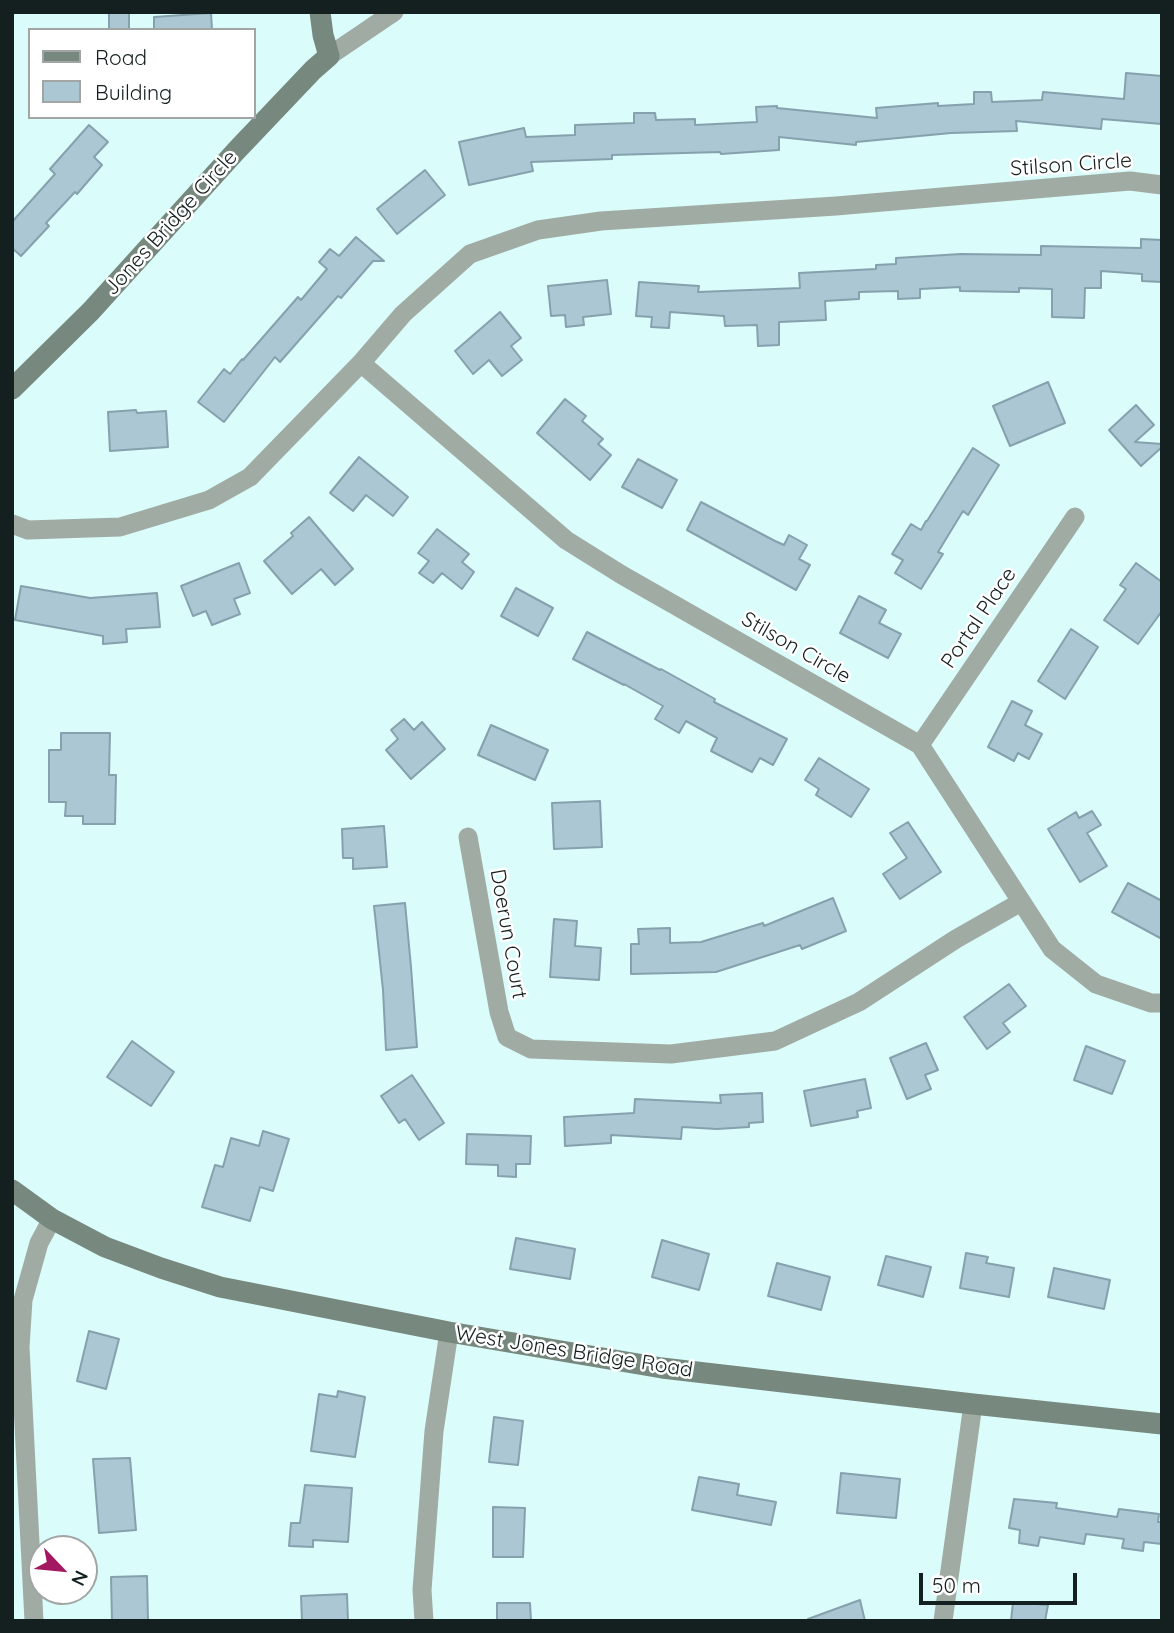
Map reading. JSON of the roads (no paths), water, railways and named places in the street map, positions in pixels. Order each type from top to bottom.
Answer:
[{"type":"street","points":[[320,12],[329,56],[394,12]]},
{"type":"street","name":"Jones Bridge Circle","points":[[12,389],[90,311],[236,151],[329,56]]},
{"type":"street","name":"Stilson Circle","points":[[12,524],[28,530],[120,527],[209,500],[250,477],[361,363],[403,314],[470,254],[538,230],[601,221],[836,206],[1130,181],[1162,186]]},
{"type":"street","name":"Stilson Circle","points":[[361,363],[566,540],[622,575],[920,745],[1052,949],[1096,984],[1151,1003],[1162,1003]]},
{"type":"street","name":"Portal Place","points":[[920,745],[1075,517]]},
{"type":"street","name":"Doerun Court","points":[[468,837],[499,1012],[507,1037],[531,1049],[671,1054],[775,1041],[859,1002],[956,939],[1021,902]]},
{"type":"street","name":"West Jones Bridge Road","points":[[12,1190],[52,1219],[105,1247],[219,1287],[449,1332],[662,1368],[1162,1424]]},
{"type":"street","points":[[34,1621],[20,1347],[23,1300],[39,1243],[52,1219]]},
{"type":"street","points":[[424,1621],[422,1590],[433,1430],[449,1332]]},
{"type":"street","points":[[943,1621],[973,1404]]}]
